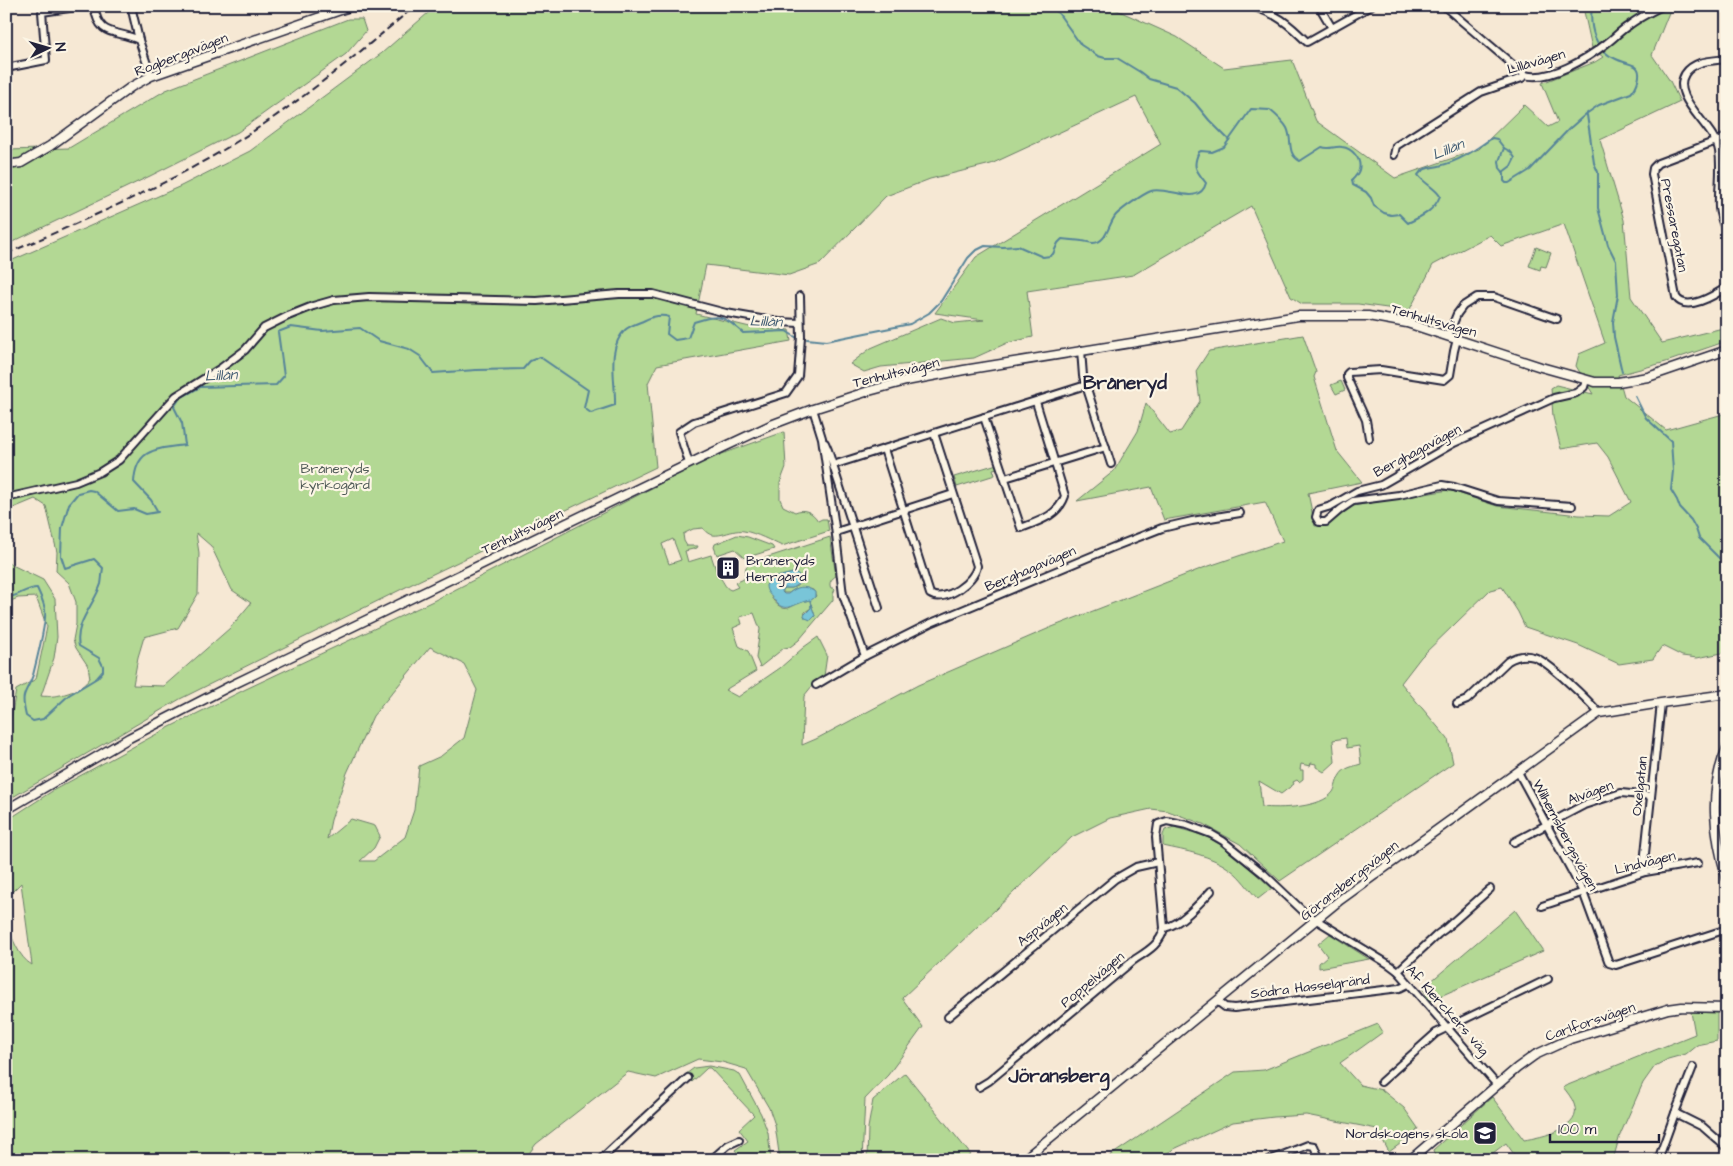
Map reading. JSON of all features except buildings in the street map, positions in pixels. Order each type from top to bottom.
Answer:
[{"type":"street","points":[[6,68],[46,60],[42,12],[83,6]]},
{"type":"street","points":[[94,6],[95,17],[104,29],[118,35],[139,40]]},
{"type":"street","points":[[130,6],[151,76]]},
{"type":"street","name":"Rogbergavägen","points":[[6,165],[21,163],[50,146],[131,87],[151,76],[352,6]]},
{"type":"street","points":[[1250,6],[1277,16],[1307,42],[1371,6]]},
{"type":"street","points":[[1319,6],[1332,28]]},
{"type":"street","points":[[1444,6],[1525,75]]},
{"type":"street","name":"Lillåvägen","points":[[1394,155],[1396,146],[1481,92],[1522,78],[1525,75],[1534,77],[1565,68],[1591,54],[1645,14],[1662,6]]},
{"type":"street","points":[[1727,59],[1705,61],[1693,66],[1687,71],[1681,87],[1684,95],[1716,141],[1719,150],[1719,210],[1727,234]]},
{"type":"street","points":[[1716,141],[1727,137]]},
{"type":"street","name":"Pressaregatan","points":[[1716,141],[1658,163],[1653,168],[1652,174],[1676,297],[1679,302],[1685,304],[1707,299],[1727,287]]},
{"type":"street","points":[[7,498],[76,482],[100,472],[119,460],[176,396],[221,368],[245,350],[264,328],[313,306],[334,300],[369,296],[536,301],[619,294],[654,294],[726,313],[780,322],[800,323]]},
{"type":"street","points":[[689,463],[679,432],[694,422],[786,392],[798,376],[801,337],[800,296]]},
{"type":"street","points":[[1448,336],[1457,314],[1463,306],[1477,297],[1494,297],[1557,319]]},
{"type":"street","name":"Tenhultsvägen","points":[[6,810],[129,738],[302,650],[689,463],[771,425],[813,409],[906,381],[1081,350],[1298,316],[1337,315],[1382,318],[1408,323],[1586,380],[1606,383],[1660,374],[1727,350]]},
{"type":"street","points":[[1369,438],[1366,420],[1347,378],[1347,374],[1353,370],[1381,370],[1444,380],[1450,375],[1458,339]]},
{"type":"street","points":[[1081,350],[1082,375],[1111,464]]},
{"type":"street","name":"Berghagavägen","points":[[1572,506],[1498,501],[1442,485],[1399,495],[1353,502],[1341,509],[1326,522],[1319,522],[1316,517],[1318,510],[1331,506],[1357,491],[1381,485],[1454,443],[1554,398],[1576,393],[1584,387],[1586,380]]},
{"type":"street","points":[[833,465],[1086,385]]},
{"type":"street","points":[[984,417],[1021,528],[1050,516],[1065,498],[1036,402]]},
{"type":"street","points":[[813,409],[822,438],[843,596],[865,656]]},
{"type":"street","points":[[884,449],[930,594],[939,597],[951,593],[966,584],[977,568],[934,433]]},
{"type":"street","points":[[822,438],[828,450],[879,608]]},
{"type":"street","points":[[1005,478],[1106,447]]},
{"type":"street","points":[[836,532],[953,494]]},
{"type":"street","name":"Berghagavägen","points":[[816,685],[865,656],[931,623],[1111,548],[1162,528],[1192,520],[1240,512]]},
{"type":"street","points":[[1457,704],[1467,700],[1514,657],[1529,656],[1542,660],[1599,713]]},
{"type":"street","name":"Göransbergsvägen","points":[[1023,1160],[1317,920],[1384,868],[1599,713],[1727,694]]},
{"type":"street","name":"Oxelgatan","points":[[1645,872],[1644,863],[1660,703]]},
{"type":"street","points":[[1727,748],[1720,763],[1714,805],[1720,858],[1727,879]]},
{"type":"street","name":"Wilhemsbergsvägen","points":[[1518,772],[1583,892],[1606,960],[1612,965],[1727,929]]},
{"type":"street","name":"Alvägen","points":[[1514,842],[1584,805],[1621,793],[1650,796]]},
{"type":"street","name":"Af Klerckers väg","points":[[1158,862],[1156,837],[1158,824],[1167,821],[1197,828],[1233,847],[1304,913],[1398,971],[1497,1084]]},
{"type":"street","points":[[1158,862],[1164,928],[1170,927],[1178,921],[1211,891]]},
{"type":"street","name":"Aspvägen","points":[[948,1017],[1115,879],[1136,867],[1158,862]]},
{"type":"street","name":"Lindvägen","points":[[1542,906],[1645,872],[1698,863]]},
{"type":"street","points":[[1398,971],[1490,888]]},
{"type":"street","name":"Poppelvägen","points":[[979,1087],[989,1081],[1134,960],[1150,949],[1163,936],[1164,928]]},
{"type":"street","points":[[1381,1082],[1436,1033],[1548,979]]},
{"type":"street","name":"Södra Hasselgränd","points":[[1217,1001],[1225,1007],[1234,1008],[1400,988],[1408,984]]},
{"type":"street","name":"Carlforsvägen","points":[[1410,1160],[1497,1084],[1535,1055],[1570,1039],[1668,1009],[1682,1006],[1727,1008]]},
{"type":"street","points":[[1658,1160],[1693,1067]]},
{"type":"street","points":[[600,1160],[688,1078]]},
{"type":"street","points":[[1675,1113],[1703,1127],[1727,1148]]},
{"type":"street","points":[[710,1160],[728,1145],[740,1140]]},
{"type":"street","points":[[1270,1160],[1308,1145],[1314,1146],[1320,1160]]},
{"type":"green space","name":"Bråneryds kyrkogård","points":[[436,6],[1108,6],[1177,37],[1224,68],[1292,60],[1316,121],[1395,178],[1479,149],[1524,105],[1548,127],[1558,122],[1542,83],[1603,57],[1592,48],[1583,7],[1581,6],[1727,6],[1718,11],[1689,7],[1670,10],[1652,55],[1670,81],[1680,102],[1600,140],[1624,220],[1631,297],[1662,343],[1727,327],[1727,341],[1666,362],[1618,375],[1624,396],[1666,430],[1727,413],[1727,652],[1697,658],[1682,656],[1662,646],[1653,659],[1619,664],[1578,645],[1525,627],[1502,587],[1490,590],[1421,657],[1401,683],[1448,739],[1453,763],[1280,881],[1240,844],[1203,824],[1168,811],[1151,809],[1110,818],[1072,837],[902,998],[923,1027],[888,1075],[865,1099],[862,1160],[780,1160],[775,1125],[769,1108],[746,1069],[722,1062],[698,1059],[656,1078],[628,1072],[536,1144],[526,1160],[6,1160],[6,924],[19,952],[32,965],[21,883],[10,894],[6,911],[6,821],[54,790],[164,730],[246,689],[433,601],[708,459],[784,432],[786,467],[780,483],[780,499],[783,506],[795,512],[802,510],[808,512],[814,515],[818,521],[827,519],[829,531],[782,546],[744,531],[712,535],[703,528],[693,529],[683,534],[687,546],[698,546],[697,548],[685,551],[688,562],[711,555],[718,576],[727,588],[731,590],[738,587],[735,583],[744,579],[746,567],[750,563],[830,537],[836,576],[830,583],[831,588],[835,589],[833,600],[799,640],[790,647],[784,648],[760,667],[756,658],[760,629],[754,613],[740,617],[742,624],[733,628],[739,646],[748,651],[756,671],[725,690],[738,697],[780,668],[818,637],[827,655],[824,676],[804,696],[802,745],[918,685],[1052,627],[1203,568],[1283,541],[1265,502],[1164,520],[1151,487],[1077,501],[1114,471],[1138,431],[1146,403],[1170,434],[1181,431],[1200,401],[1196,371],[1209,351],[1303,335],[1316,372],[1314,377],[1337,451],[1362,482],[1308,493],[1315,526],[1333,521],[1353,506],[1449,490],[1497,506],[1579,515],[1609,516],[1631,502],[1608,457],[1597,443],[1561,449],[1553,417],[1551,388],[1556,385],[1593,394],[1576,366],[1579,354],[1605,343],[1564,224],[1501,246],[1490,235],[1433,265],[1409,311],[1358,304],[1302,304],[1291,297],[1251,206],[1133,275],[1027,291],[1033,337],[1007,343],[974,358],[881,367],[864,372],[850,364],[871,348],[941,318],[955,323],[984,320],[935,313],[976,257],[1161,144],[1136,97],[991,164],[930,179],[886,196],[820,264],[789,275],[706,265],[696,314],[750,327],[789,330],[791,341],[657,365],[648,383],[656,467],[414,583],[180,699],[6,801],[6,736],[9,730],[16,690],[36,679],[47,627],[36,597],[18,598],[6,603],[6,562],[43,580],[55,599],[57,637],[54,658],[41,696],[68,693],[81,687],[90,678],[88,666],[73,640],[76,624],[76,602],[69,583],[56,571],[57,552],[46,506],[35,499],[6,511],[6,263],[181,186],[250,151],[382,53]],"holes":[[[196,533],[211,546],[232,590],[251,603],[230,628],[164,686],[133,685],[144,637],[178,628],[198,594],[199,553]],[[673,539],[681,560],[669,564],[662,544]],[[793,573],[799,575],[801,582],[792,588],[783,588],[783,593],[789,593],[797,588],[806,588],[813,590],[816,596],[789,608],[783,608],[776,604],[772,598],[767,583],[773,578]],[[811,604],[815,616],[810,620],[804,616],[805,612],[811,608]],[[430,647],[464,664],[477,690],[464,738],[441,756],[419,766],[414,810],[405,837],[374,861],[360,861],[374,848],[380,836],[375,826],[351,819],[327,839],[331,820],[347,773],[373,716]],[[1346,738],[1347,748],[1359,746],[1361,764],[1343,771],[1333,792],[1327,797],[1320,801],[1300,806],[1262,807],[1259,781],[1281,794],[1294,784],[1293,782],[1297,780],[1299,782],[1303,779],[1303,770],[1300,770],[1301,764],[1310,766],[1311,763],[1316,764],[1316,767],[1324,772],[1335,762],[1333,740]]]},
{"type":"green space","points":[[348,19],[362,19],[366,31],[346,54],[238,132],[6,245],[6,149],[69,148],[166,90]]},
{"type":"green space","points":[[1536,247],[1551,253],[1546,267],[1541,266],[1540,270],[1529,266]]},
{"type":"green space","points":[[1341,381],[1345,390],[1336,394],[1331,385]]},
{"type":"green space","points":[[997,464],[998,468],[993,469],[995,475],[957,487],[954,477]]},
{"type":"green space","points":[[737,535],[772,546],[774,549],[745,558],[735,549],[717,555],[714,547],[715,544]]},
{"type":"green space","points":[[1174,827],[1205,836],[1225,847],[1272,888],[1258,899],[1238,876],[1223,865],[1198,854],[1163,846],[1165,830]]},
{"type":"green space","points":[[1515,910],[1543,951],[1429,1001],[1423,988]]},
{"type":"green space","points":[[1330,934],[1369,959],[1319,968],[1319,963],[1327,956],[1318,944]]},
{"type":"green space","points":[[1691,1012],[1717,1013],[1717,1041],[1697,1045],[1686,1054],[1668,1059],[1655,1066],[1643,1083],[1620,1135],[1613,1160],[1518,1160],[1506,1143],[1484,1160],[1436,1160],[1433,1150],[1492,1097],[1524,1140],[1550,1134],[1567,1126],[1573,1120],[1575,1113],[1574,1104],[1563,1087],[1695,1034]]},
{"type":"green space","points":[[1378,1024],[1383,1032],[1340,1063],[1360,1085],[1382,1090],[1404,1108],[1418,1128],[1415,1133],[1389,1152],[1377,1129],[1306,1115],[1233,1122],[1174,1149],[1156,1160],[1104,1160],[1235,1072],[1264,1070]]},
{"type":"green space","points":[[709,1066],[734,1071],[740,1075],[761,1114],[768,1133],[771,1160],[743,1160],[735,1150],[748,1141],[739,1129],[754,1115],[710,1068],[707,1068],[692,1082],[686,1074],[694,1068]]},
{"type":"green space","points":[[905,1073],[971,1155],[963,1160],[867,1160],[868,1128],[873,1100]]},
{"type":"water","points":[[793,573],[798,574],[801,582],[792,588],[783,588],[782,592],[788,594],[797,588],[804,587],[815,592],[815,597],[810,601],[790,607],[781,606],[768,592],[766,585],[773,578]]},
{"type":"water","points":[[810,602],[815,616],[811,620],[805,618],[804,615],[811,608]]},
{"type":"waterway","points":[[1052,6],[1081,45],[1098,56],[1117,58],[1149,79],[1176,87],[1195,103],[1229,140]]},
{"type":"waterway","name":"Lillån","points":[[807,339],[826,341],[910,324],[929,313],[941,301],[968,258],[975,251],[985,246],[1018,246],[1043,257],[1050,256],[1062,239],[1098,242],[1104,237],[1116,215],[1151,191],[1197,194],[1206,183],[1196,169],[1199,152],[1212,152],[1224,147],[1251,109],[1270,110],[1281,121],[1289,133],[1291,151],[1300,161],[1322,147],[1349,149],[1358,158],[1360,166],[1358,173],[1352,180],[1353,185],[1366,192],[1374,206],[1384,213],[1391,215],[1399,214],[1408,223],[1431,209],[1440,196],[1418,175],[1420,172],[1427,168],[1447,164],[1461,158],[1492,138],[1497,139],[1504,148],[1499,161],[1500,168],[1504,173],[1504,181],[1509,183],[1530,170],[1586,114],[1599,105],[1631,93],[1637,84],[1638,69],[1609,55],[1598,44],[1593,30],[1592,6]]},
{"type":"waterway","points":[[1587,115],[1594,163],[1598,172],[1598,208],[1608,245],[1616,261],[1618,295],[1613,322],[1614,337],[1622,372]]},
{"type":"waterway","points":[[1503,172],[1511,166],[1515,158],[1511,152],[1504,148]]},
{"type":"waterway","name":"Lillån","points":[[6,598],[29,589],[37,588],[44,604],[45,615],[41,642],[33,675],[24,697],[26,716],[33,721],[43,719],[69,695],[97,678],[103,671],[99,658],[79,646],[78,638],[82,622],[101,584],[103,568],[94,559],[65,568],[61,556],[62,528],[69,504],[78,493],[89,490],[94,491],[118,511],[134,509],[146,514],[158,512],[151,500],[134,482],[136,471],[139,462],[150,452],[185,445],[182,423],[174,407],[180,398],[200,387],[276,385],[284,376],[278,332],[291,327],[322,331],[360,328],[379,341],[409,349],[420,356],[433,373],[523,369],[530,361],[540,357],[588,390],[584,408],[591,413],[615,405],[613,366],[619,338],[625,330],[649,318],[669,317],[667,334],[675,340],[688,338],[694,322],[716,317],[725,320],[743,333],[786,331],[797,338]]},
{"type":"waterway","points":[[1635,396],[1646,418],[1671,441],[1673,471],[1671,490],[1680,508],[1691,520],[1699,538],[1727,566]]},
{"type":"railway","points":[[6,254],[96,215],[155,187],[213,156],[264,124],[309,92],[415,6]]},
{"type":"place","name":"Bråneryds Herrgård","points":[[728,568]]},
{"type":"place","name":"Nordskogens skola","points":[[1485,1133]]},
{"type":"district","name":"Bråneryd","points":[[1125,382]]},
{"type":"district","name":"Jöransberg","points":[[1059,1075]]}]
